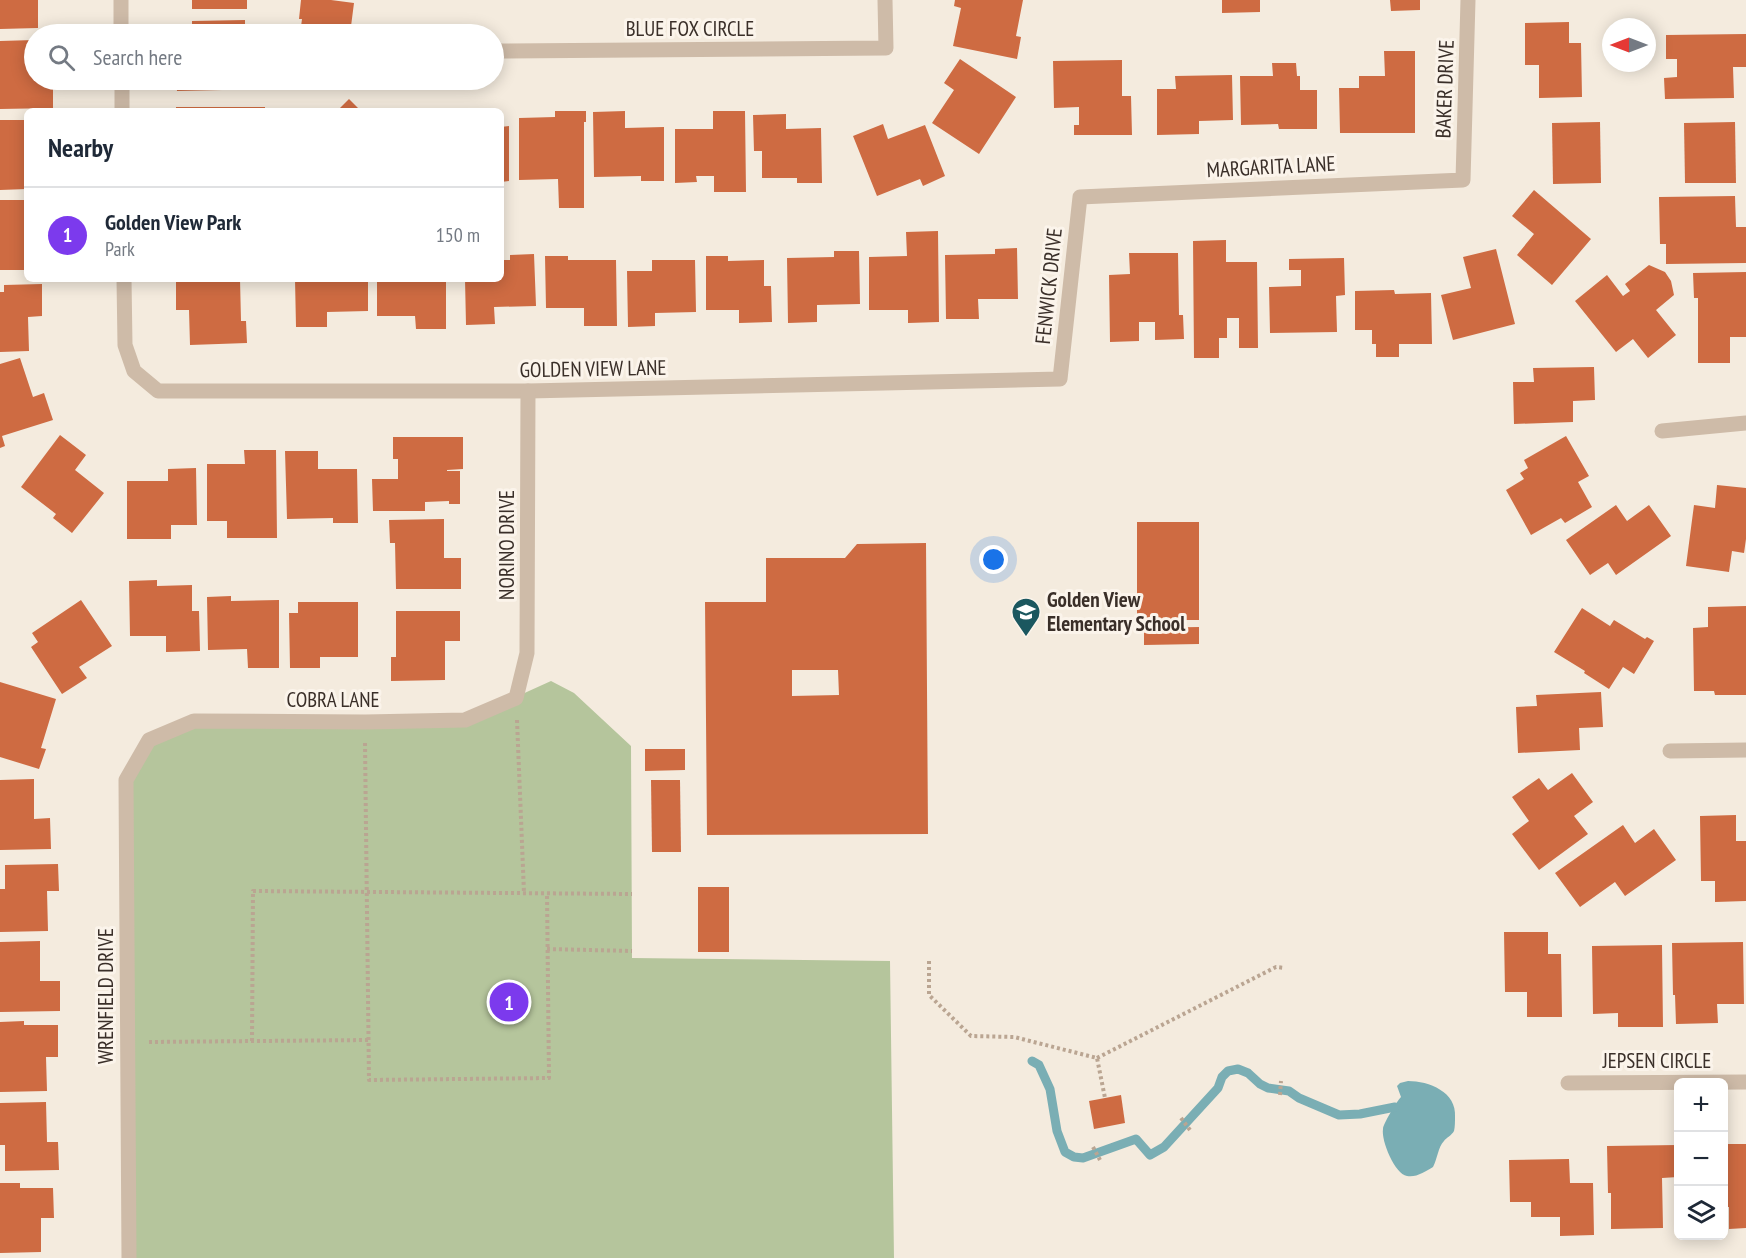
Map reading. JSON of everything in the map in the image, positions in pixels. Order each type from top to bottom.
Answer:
[{"type":"street","points":[[121,0],[121,24]]},
{"type":"street","name":"BLUE FOX CIRCLE","points":[[504,51],[886,48],[885,0]]},
{"type":"street","name":"BAKER DRIVE","points":[[1463,180],[1468,0]]},
{"type":"street","points":[[122,90],[122,108]]},
{"type":"street","name":"MARGARITA LANE","points":[[1080,197],[1463,180]]},
{"type":"street","name":"FENWICK DRIVE","points":[[1060,379],[1080,197]]},
{"type":"street","name":"GOLDEN VIEW LANE","points":[[124,282],[125,345],[134,371],[158,392],[528,392],[1060,379]]},
{"type":"street","name":"NORINO DRIVE","points":[[516,698],[527,653],[528,392]]},
{"type":"street","points":[[1662,431],[1746,423]]},
{"type":"street","name":"COBRA LANE","points":[[149,740],[194,721],[465,720],[516,698]]},
{"type":"street","name":"WRENFIELD DRIVE","points":[[129,1258],[126,780],[149,740]]},
{"type":"street","points":[[1670,751],[1746,750]]},
{"type":"street","name":"JEPSEN CIRCLE","points":[[1568,1083],[1746,1082]]},
{"type":"path","points":[[516,698],[524,893]]},
{"type":"path","points":[[365,722],[369,1080],[549,1078],[547,893]]},
{"type":"path","points":[[252,1041],[253,891],[632,894]]},
{"type":"path","points":[[547,949],[632,951]]},
{"type":"path","points":[[929,962],[929,995],[971,1036],[1014,1037],[1097,1058],[1276,967],[1285,968]]},
{"type":"path","points":[[128,1042],[368,1040]]},
{"type":"path","points":[[1097,1058],[1105,1098]]},
{"type":"path","points":[[1280,1095],[1281,1081]]},
{"type":"path","points":[[1181,1118],[1190,1130]]},
{"type":"path","points":[[1094,1147],[1100,1160]]},
{"type":"green space","points":[[551,681],[574,693],[631,746],[632,958],[890,961],[894,1258],[126,1258],[126,780],[149,740],[194,721],[465,720]]},
{"type":"water","points":[[1408,1081],[1433,1086],[1447,1095],[1454,1108],[1455,1117],[1454,1131],[1442,1144],[1433,1167],[1414,1176],[1407,1176],[1398,1170],[1387,1149],[1383,1134],[1385,1122],[1401,1097],[1397,1086]]},
{"type":"building","points":[[0,0],[38,0],[38,24],[24,24],[24,28],[0,29]]},
{"type":"building","points":[[192,0],[247,0],[247,9],[192,9]]},
{"type":"building","points":[[301,0],[354,3],[351,24],[301,24],[302,19],[299,19]]},
{"type":"building","points":[[955,0],[1023,0],[1016,36],[1021,37],[1017,59],[953,46],[961,8],[954,6]]},
{"type":"building","points":[[1222,0],[1260,0],[1260,12],[1222,13]]},
{"type":"building","points":[[1390,0],[1420,0],[1420,10],[1391,11]]},
{"type":"building","points":[[245,20],[245,24],[192,24],[192,21]]},
{"type":"building","points":[[1569,22],[1569,43],[1581,43],[1582,97],[1539,98],[1539,65],[1525,65],[1525,23]]},
{"type":"building","points":[[1746,34],[1746,67],[1733,67],[1734,98],[1665,99],[1664,78],[1677,77],[1677,59],[1666,59],[1666,35]]},
{"type":"building","points":[[24,40],[24,90],[53,90],[53,108],[0,109],[0,41]]},
{"type":"building","points":[[1384,51],[1415,51],[1415,133],[1340,133],[1339,88],[1359,88],[1359,76],[1385,76]]},
{"type":"building","points":[[960,59],[1016,97],[979,154],[932,123],[954,90],[944,83]]},
{"type":"building","points":[[1122,60],[1122,96],[1131,96],[1132,135],[1074,135],[1074,125],[1079,125],[1079,107],[1054,108],[1053,61]]},
{"type":"building","points":[[1272,63],[1296,63],[1297,76],[1300,76],[1300,90],[1317,90],[1317,129],[1279,129],[1278,124],[1241,125],[1240,76],[1273,76]]},
{"type":"building","points":[[1232,75],[1233,120],[1199,121],[1199,134],[1157,135],[1157,89],[1176,89],[1175,76]]},
{"type":"building","points":[[349,99],[358,108],[340,108]]},
{"type":"building","points":[[176,107],[265,107],[265,108]]},
{"type":"building","points":[[555,111],[586,111],[584,208],[559,208],[558,179],[519,180],[519,118],[555,117]]},
{"type":"building","points":[[625,111],[625,128],[664,127],[664,181],[641,181],[641,176],[594,177],[593,112]]},
{"type":"building","points":[[713,111],[745,111],[746,192],[714,192],[714,176],[696,176],[697,182],[675,183],[675,129],[713,129]]},
{"type":"building","points":[[786,114],[786,129],[821,128],[822,183],[797,183],[797,178],[762,178],[762,151],[754,151],[753,115]]},
{"type":"building","points":[[0,120],[24,120],[24,189],[0,190]]},
{"type":"building","points":[[1600,122],[1601,183],[1553,184],[1552,123]]},
{"type":"building","points":[[1735,122],[1736,183],[1685,183],[1684,123]]},
{"type":"building","points":[[883,124],[888,139],[925,125],[945,176],[923,186],[920,179],[877,196],[853,136]]},
{"type":"building","points":[[509,126],[509,181],[504,182],[504,127]]},
{"type":"building","points":[[1534,190],[1591,239],[1552,285],[1517,255],[1534,234],[1512,216]]},
{"type":"building","points":[[1735,196],[1736,227],[1746,227],[1746,263],[1666,264],[1666,244],[1660,244],[1659,197]]},
{"type":"building","points":[[0,200],[24,200],[24,270],[0,270]]},
{"type":"building","points":[[938,231],[939,322],[908,323],[908,310],[869,310],[869,257],[907,256],[906,232]]},
{"type":"building","points":[[1226,240],[1226,262],[1257,262],[1258,348],[1239,348],[1239,318],[1227,318],[1227,338],[1219,338],[1219,358],[1194,358],[1193,241]]},
{"type":"building","points":[[1017,248],[1018,299],[978,299],[979,319],[946,319],[945,255],[995,254],[995,249]]},
{"type":"building","points":[[1496,249],[1515,324],[1453,340],[1441,295],[1471,288],[1463,257]]},
{"type":"building","points":[[834,251],[859,251],[860,304],[817,305],[817,322],[788,323],[787,258],[834,257]]},
{"type":"building","points":[[1129,253],[1178,253],[1179,315],[1183,315],[1184,339],[1155,340],[1155,322],[1139,322],[1139,341],[1110,342],[1109,275],[1130,274]]},
{"type":"building","points":[[534,254],[536,306],[494,307],[495,324],[466,325],[465,282],[504,282],[504,260],[510,260],[510,255]]},
{"type":"building","points":[[545,256],[568,256],[568,260],[616,260],[617,326],[584,326],[584,308],[546,308]]},
{"type":"building","points":[[706,256],[728,256],[728,261],[764,260],[764,286],[771,286],[772,322],[739,323],[739,310],[706,310]]},
{"type":"building","points":[[1344,258],[1345,295],[1336,296],[1337,332],[1270,333],[1269,287],[1301,286],[1301,270],[1289,270],[1289,259]]},
{"type":"building","points":[[652,260],[695,260],[696,312],[655,313],[655,326],[628,327],[627,271],[652,271]]},
{"type":"building","points":[[1649,265],[1665,272],[1671,281],[1674,295],[1656,310],[1676,335],[1648,358],[1633,339],[1616,352],[1575,301],[1607,275],[1623,296],[1630,291],[1625,284]]},
{"type":"building","points":[[1746,272],[1746,337],[1730,337],[1730,363],[1698,363],[1698,298],[1694,298],[1693,273]]},
{"type":"building","points":[[176,282],[240,282],[241,321],[246,321],[247,343],[190,345],[189,310],[176,310]]},
{"type":"building","points":[[295,282],[368,282],[368,311],[327,312],[327,327],[296,327]]},
{"type":"building","points":[[377,282],[446,282],[446,329],[416,329],[415,316],[377,316]]},
{"type":"building","points":[[42,284],[42,316],[28,317],[29,351],[0,352],[0,292],[4,292],[4,285]]},
{"type":"building","points":[[1394,290],[1395,294],[1431,293],[1432,344],[1399,344],[1399,357],[1376,357],[1376,344],[1372,344],[1372,330],[1355,330],[1355,291]]},
{"type":"building","points":[[20,358],[33,397],[44,393],[53,420],[2,436],[5,446],[0,448],[0,364]]},
{"type":"building","points":[[1594,367],[1595,400],[1573,401],[1573,422],[1514,424],[1513,382],[1534,382],[1533,368]]},
{"type":"building","points":[[60,435],[86,455],[75,470],[104,493],[72,533],[53,518],[56,514],[21,487]]},
{"type":"building","points":[[1566,436],[1589,476],[1578,482],[1592,507],[1565,523],[1561,518],[1531,535],[1506,490],[1524,479],[1520,473],[1528,468],[1524,460]]},
{"type":"building","points":[[393,437],[463,437],[463,469],[447,470],[460,471],[460,504],[449,504],[449,501],[425,502],[425,511],[373,511],[372,479],[398,479],[398,459],[393,459]]},
{"type":"building","points":[[244,450],[276,450],[277,538],[227,538],[227,521],[207,521],[207,464],[245,464]]},
{"type":"building","points":[[285,451],[318,451],[318,469],[357,469],[358,523],[333,523],[333,518],[287,519]]},
{"type":"building","points":[[196,468],[197,525],[171,525],[171,539],[127,539],[127,481],[168,481],[168,469]]},
{"type":"building","points":[[1717,485],[1746,488],[1744,553],[1732,551],[1729,572],[1686,566],[1694,505],[1715,508]]},
{"type":"building","points":[[1616,505],[1627,521],[1649,505],[1671,536],[1616,575],[1608,563],[1590,575],[1566,540]]},
{"type":"building","points":[[444,519],[444,558],[461,558],[461,589],[396,589],[395,543],[390,543],[389,520]]},
{"type":"building","points":[[1137,522],[1199,522],[1199,620],[1137,620]]},
{"type":"building","points":[[926,543],[928,834],[707,835],[705,602],[766,602],[766,558],[845,558],[857,544]],"holes":[[[792,670],[838,670],[839,695],[792,696]]]},
{"type":"building","points":[[157,580],[157,586],[192,585],[192,611],[199,611],[200,651],[166,652],[166,636],[130,636],[129,581]]},
{"type":"building","points":[[231,596],[231,601],[279,600],[279,668],[248,668],[247,649],[208,650],[207,597]]},
{"type":"building","points":[[81,600],[112,646],[79,667],[87,678],[62,694],[31,647],[38,642],[32,633]]},
{"type":"building","points":[[298,602],[358,602],[358,657],[320,657],[320,668],[290,668],[289,613],[298,613]]},
{"type":"building","points":[[1746,606],[1746,695],[1715,695],[1714,691],[1694,691],[1693,628],[1708,627],[1708,607]]},
{"type":"building","points":[[1582,608],[1610,626],[1614,620],[1645,639],[1647,637],[1654,641],[1634,674],[1623,667],[1609,689],[1554,652]]},
{"type":"building","points":[[396,611],[460,611],[460,641],[445,641],[445,680],[391,681],[391,657],[396,657]]},
{"type":"building","points":[[1199,627],[1199,644],[1144,645],[1144,628]]},
{"type":"building","points":[[0,682],[56,699],[41,748],[46,749],[39,769],[0,757]]},
{"type":"building","points":[[1601,692],[1603,727],[1579,728],[1580,750],[1518,753],[1516,707],[1537,706],[1536,695]]},
{"type":"building","points":[[645,749],[685,749],[685,770],[645,771]]},
{"type":"building","points":[[1572,773],[1593,802],[1574,816],[1588,834],[1539,870],[1512,834],[1529,821],[1512,797],[1539,778],[1548,790]]},
{"type":"building","points":[[34,779],[34,819],[50,818],[51,849],[0,850],[0,780]]},
{"type":"building","points":[[651,780],[680,780],[681,852],[652,852]]},
{"type":"building","points":[[1736,815],[1736,841],[1746,841],[1746,901],[1715,902],[1715,881],[1701,881],[1700,816]]},
{"type":"building","points":[[1623,825],[1635,843],[1654,829],[1676,860],[1625,896],[1615,882],[1580,907],[1555,873]]},
{"type":"building","points":[[58,864],[59,891],[47,891],[48,931],[0,932],[0,889],[5,889],[5,865]]},
{"type":"building","points":[[698,887],[729,887],[729,952],[698,952]]},
{"type":"building","points":[[1504,932],[1548,932],[1548,954],[1561,954],[1562,1017],[1527,1017],[1527,992],[1505,992]]},
{"type":"building","points":[[40,941],[40,981],[60,981],[60,1011],[0,1012],[0,942]]},
{"type":"building","points":[[1743,942],[1744,1004],[1717,1004],[1718,1023],[1676,1024],[1672,943]]},
{"type":"building","points":[[1662,945],[1663,1027],[1618,1027],[1618,1013],[1593,1014],[1592,946]]},
{"type":"building","points":[[24,1021],[24,1025],[58,1025],[58,1057],[46,1057],[47,1091],[0,1092],[0,1022]]},
{"type":"building","points":[[1121,1095],[1125,1123],[1094,1129],[1089,1101]]},
{"type":"building","points":[[46,1102],[47,1142],[58,1142],[59,1170],[5,1171],[5,1145],[0,1145],[0,1103]]},
{"type":"building","points":[[1728,1144],[1746,1144],[1746,1228],[1729,1229]]},
{"type":"building","points":[[1674,1145],[1674,1177],[1662,1178],[1663,1228],[1611,1229],[1607,1146]]},
{"type":"building","points":[[1569,1159],[1570,1183],[1593,1183],[1594,1235],[1560,1236],[1560,1217],[1531,1217],[1531,1202],[1510,1202],[1509,1160]]},
{"type":"building","points":[[0,1183],[20,1183],[20,1188],[53,1188],[54,1218],[41,1218],[41,1252],[0,1253]]},
{"type":"waterway","points":[[1032,1061],[1039,1065],[1050,1089],[1057,1131],[1065,1152],[1074,1157],[1083,1158],[1136,1139],[1150,1155],[1164,1147],[1218,1088],[1222,1077],[1228,1071],[1238,1069],[1248,1073],[1268,1088],[1289,1091],[1299,1098],[1339,1115],[1360,1114],[1395,1107]]},
{"type":"place","name":"Golden View Elementary School","points":[[1026,638]]},
{"type":"place","name":"Golden View Park","points":[[509,1002]]}]
